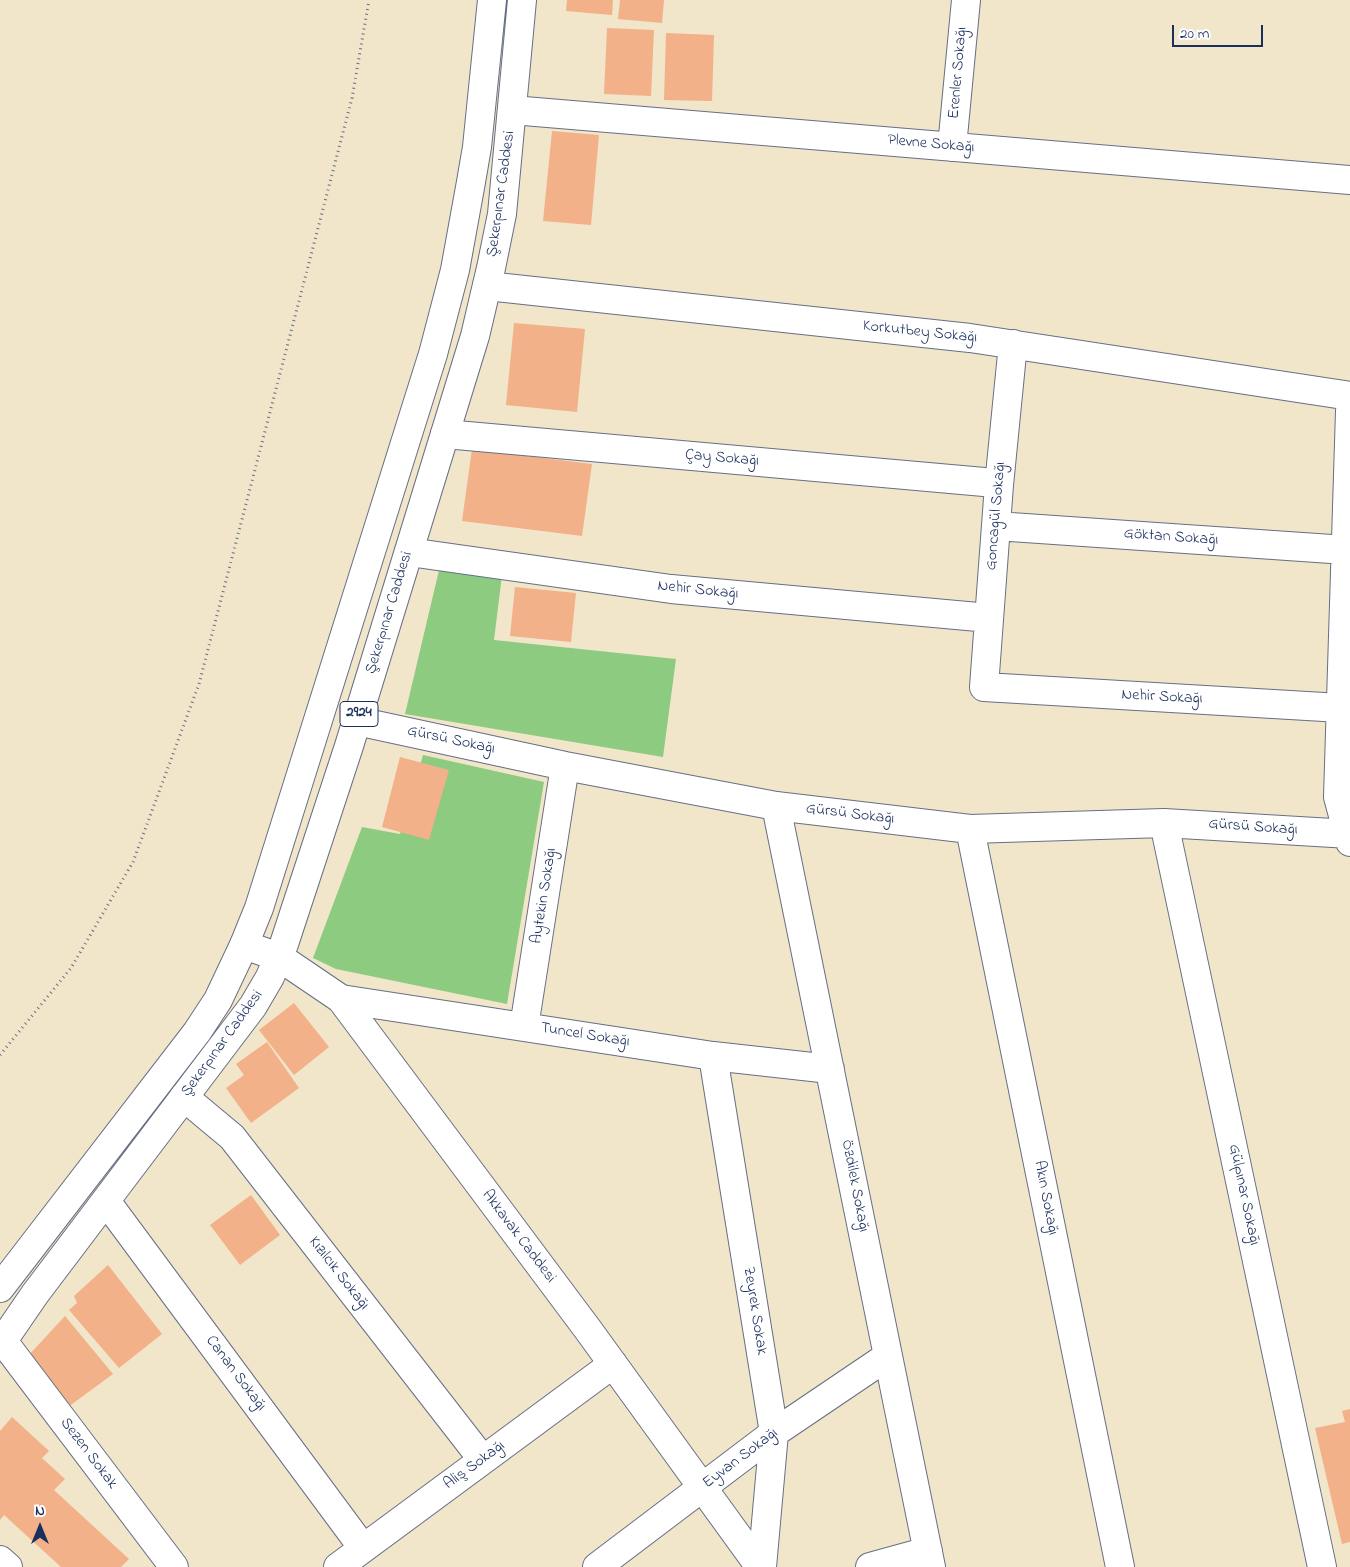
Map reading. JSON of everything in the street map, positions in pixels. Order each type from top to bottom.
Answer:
[{"type":"street","name":"Şekerpınar Caddesi","points":[[0,1288],[197,1032],[218,1000],[259,908],[433,354],[455,270],[477,147],[492,0]]},
{"type":"street","name":"Şekerpınar Caddesi","points":[[2,1343],[36,1294],[253,1006],[279,957],[357,721],[475,336],[502,214],[522,0]]},
{"type":"street","name":"Erenler Sokağı","points":[[952,147],[966,0]]},
{"type":"street","name":"Plevne Sokağı","points":[[512,110],[1350,180]]},
{"type":"street","name":"Korkutbey Sokağı","points":[[487,286],[970,338],[1350,396]]},
{"type":"street","name":"Goncagül Sokağı","points":[[984,687],[999,485],[1013,344]]},
{"type":"street","points":[[1350,411],[1338,797],[1350,837]]},
{"type":"street","name":"Çay Sokağı","points":[[445,434],[984,482],[999,485]]},
{"type":"street","name":"Göktan Sokağı","points":[[996,526],[1346,550]]},
{"type":"street","name":"Nehir Sokağı","points":[[408,552],[671,589],[989,618]]},
{"type":"street","name":"Nehir Sokağı","points":[[984,687],[1341,708]]},
{"type":"street","name":"Gürsü Sokağı","points":[[357,721],[565,766],[776,806],[970,829],[1164,823],[1350,837]]},
{"type":"street","name":"Aytekin Sokağı","points":[[524,1027],[565,766]]},
{"type":"street","name":"Özdilek Sokağı","points":[[776,806],[930,1559]]},
{"type":"street","name":"Gülpınar Sokağı","points":[[1164,823],[1322,1567]]},
{"type":"street","name":"Akın Sokağı","points":[[970,829],[1120,1567]]},
{"type":"street","name":"Akkavak Caddesi","points":[[244,945],[279,957],[341,999],[613,1364],[761,1567]]},
{"type":"street","name":"Tuncel Sokağı","points":[[341,999],[713,1056],[830,1069]]},
{"type":"street","name":"Zeyrek Sokak","points":[[713,1056],[774,1433],[761,1567]]},
{"type":"street","name":"Kızılcık Sokağı","points":[[184,1097],[232,1137],[482,1460]]},
{"type":"street","name":"Canan Sokağı","points":[[106,1201],[364,1548]]},
{"type":"street","name":"Sezen Sokak","points":[[2,1343],[174,1567]]},
{"type":"street","name":"Eyvan Sokağı","points":[[598,1567],[774,1433],[888,1356]]},
{"type":"street","name":"Aliş Sokağı","points":[[338,1567],[613,1364]]},
{"type":"street","points":[[870,1567],[930,1559]]},
{"type":"street","points":[[0,1560],[8,1567]]},
{"type":"path","points":[[0,1055],[70,968],[133,862],[199,684],[352,98],[369,0]]},
{"type":"green space","points":[[440,566],[502,575],[494,640],[676,659],[663,757],[405,714]]},
{"type":"green space","points":[[423,755],[544,782],[507,1004],[336,969],[313,958],[362,827],[400,834]]},
{"type":"building","points":[[567,0],[613,0],[612,15],[566,11]]},
{"type":"building","points":[[620,0],[664,0],[662,23],[618,19]]},
{"type":"building","points":[[607,28],[654,30],[651,96],[604,94]]},
{"type":"building","points":[[666,33],[714,35],[712,101],[664,100]]},
{"type":"building","points":[[552,131],[599,135],[591,225],[543,221]]},
{"type":"building","points":[[514,323],[585,329],[577,412],[506,405]]},
{"type":"building","points":[[472,449],[592,464],[582,536],[462,521]]},
{"type":"building","points":[[515,587],[576,593],[571,642],[510,636]]},
{"type":"building","points":[[400,757],[449,770],[429,840],[382,827]]},
{"type":"building","points":[[294,1003],[329,1047],[294,1075],[259,1030]]},
{"type":"building","points":[[267,1042],[299,1088],[251,1123],[226,1088],[244,1075],[236,1064]]},
{"type":"building","points":[[251,1195],[280,1235],[240,1265],[210,1225]]},
{"type":"building","points":[[108,1265],[162,1334],[119,1368],[69,1310],[77,1303],[74,1296]]},
{"type":"building","points":[[65,1316],[113,1374],[68,1407],[28,1356]]},
{"type":"building","points":[[1350,1409],[1350,1542],[1342,1544],[1315,1428],[1345,1422],[1342,1411]]},
{"type":"building","points":[[12,1417],[49,1451],[42,1458],[65,1479],[54,1490],[129,1559],[121,1567],[61,1567],[4,1515],[0,1520],[0,1431]]}]
